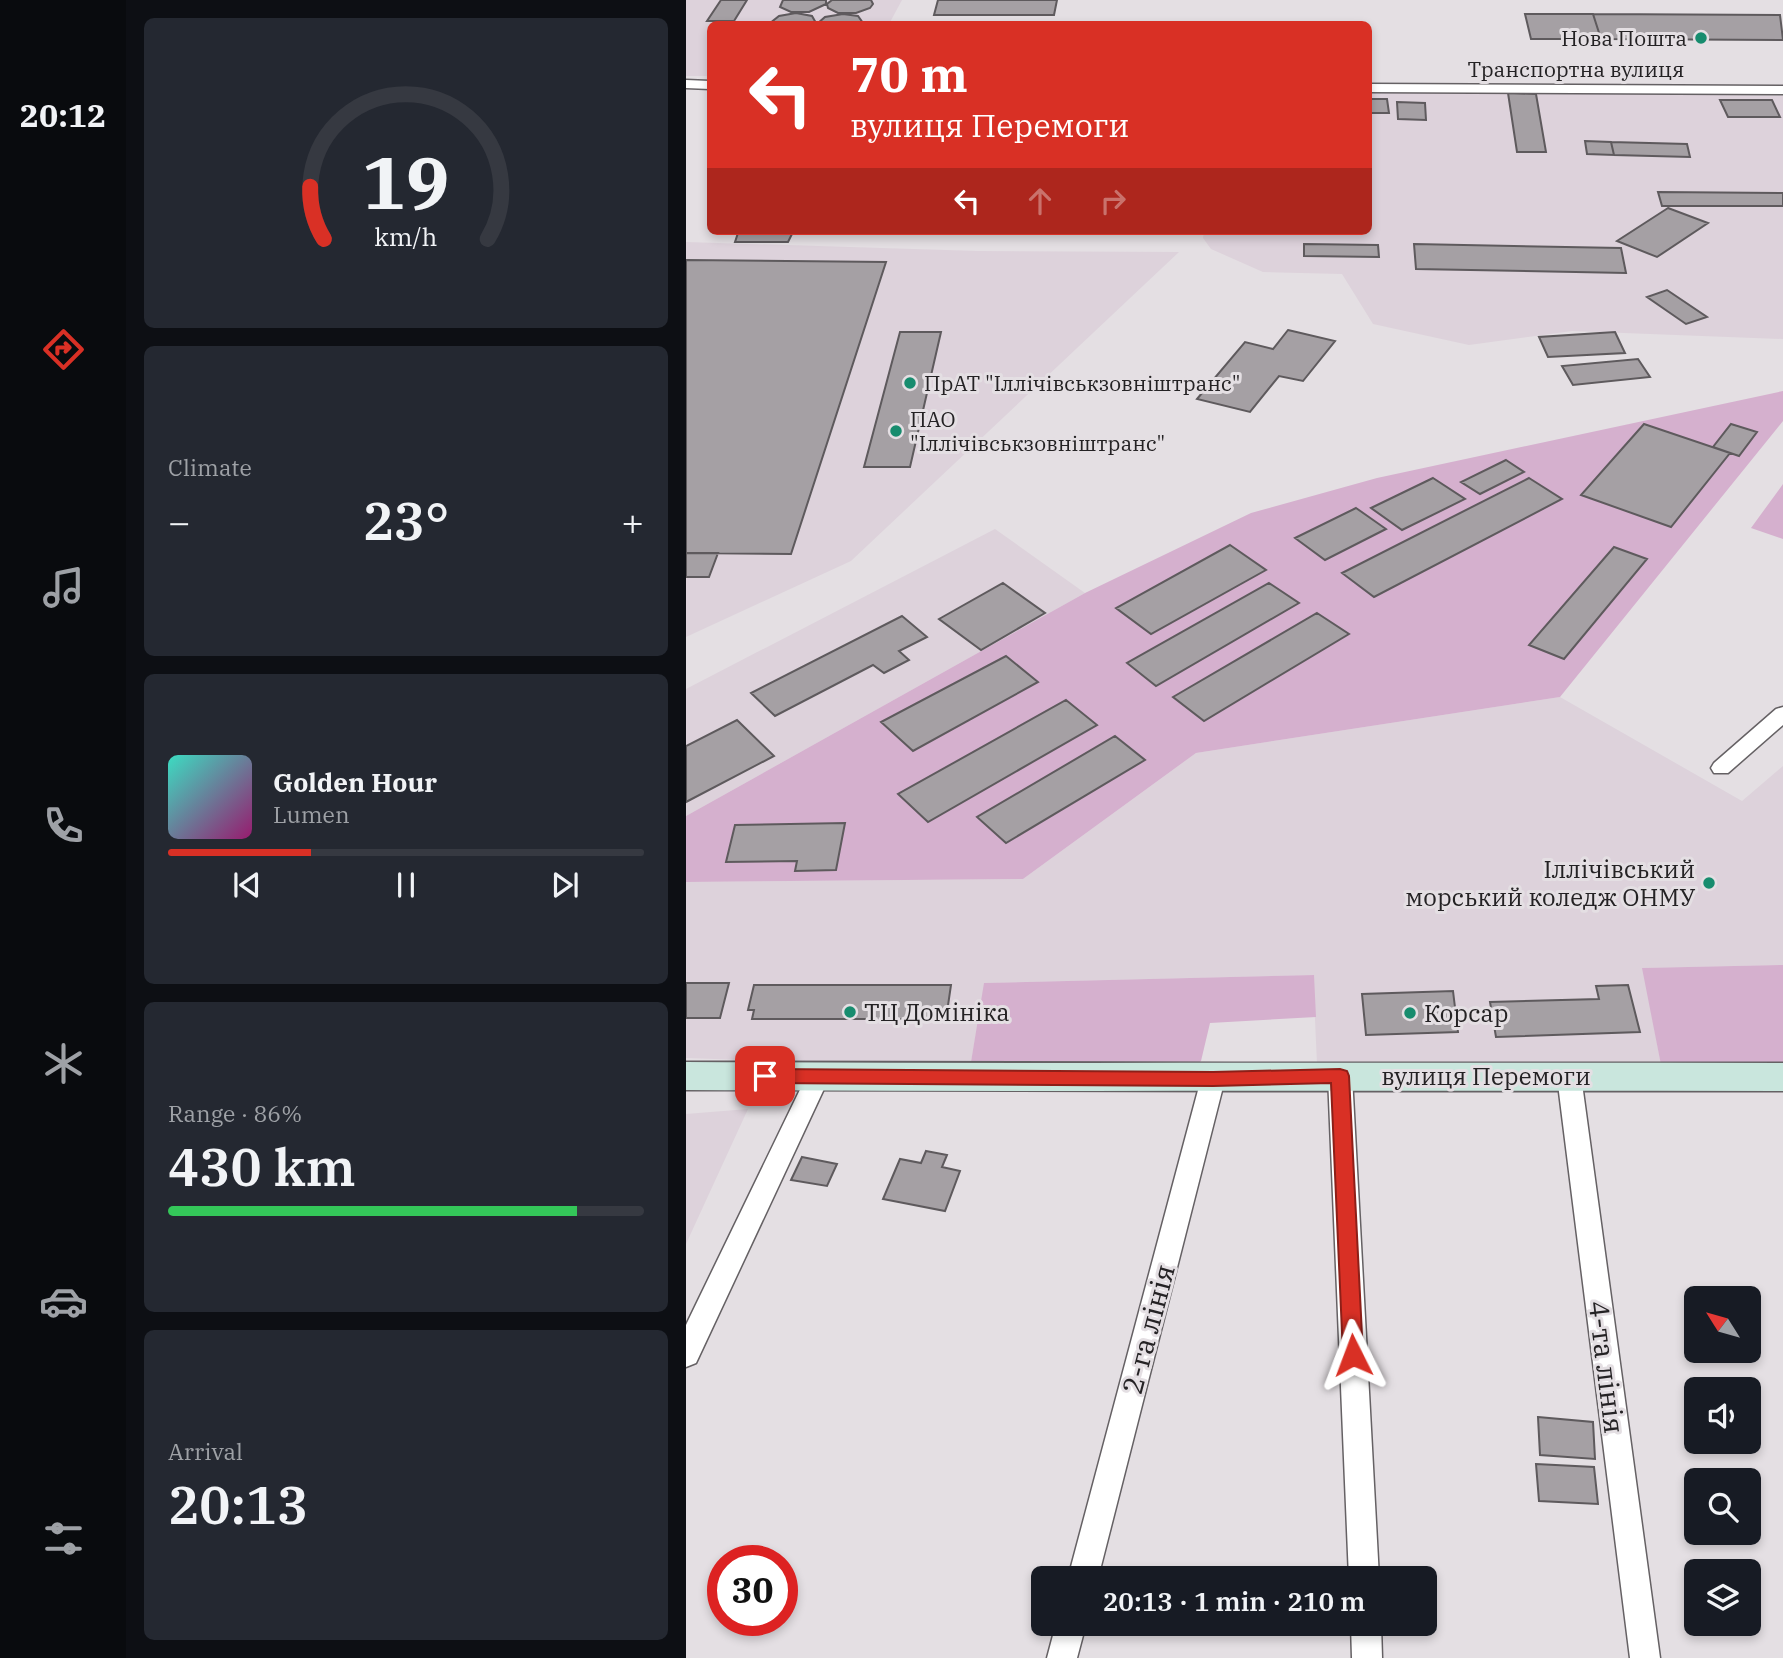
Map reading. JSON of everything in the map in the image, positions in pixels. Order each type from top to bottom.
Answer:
[{"type":"main road","name":"вулиця Перемоги","points":[[686,1076],[1213,1079],[1340,1076],[1783,1077]]},
{"type":"street","points":[[686,84],[707,85]]},
{"type":"street","name":"Транспортна вулиця","points":[[1372,88],[1783,90]]},
{"type":"street","points":[[1721,768],[1783,714]]},
{"type":"street","points":[[686,1354],[818,1076]]},
{"type":"street","points":[[1340,1076],[1363,1566]]},
{"type":"street","name":"4-та лінія","points":[[1569,1076],[1645,1658]]},
{"type":"street","name":"2-га лінія","points":[[1086,1566],[1213,1079]]},
{"type":"street","points":[[1062,1658],[1068,1636]]},
{"type":"street","points":[[1366,1636],[1367,1658]]},
{"type":"shaded area","points":[[686,0],[902,0],[891,21],[707,21],[707,76],[686,76]]},
{"type":"shaded area","points":[[1372,90],[1783,96],[1783,339],[1572,331],[1469,345],[1373,324],[1342,274],[1263,272],[1211,249],[1203,235],[1372,235]]},
{"type":"shaded area","points":[[686,242],[978,251],[1179,252],[851,561],[686,637]]},
{"type":"shaded area","points":[[1783,391],[1783,421],[1560,697],[1196,753],[1023,879],[686,882],[686,816],[1085,593],[1251,513],[1377,478]]},
{"type":"shaded area","points":[[1783,484],[1783,539],[1751,528]]},
{"type":"shaded area","points":[[995,529],[1085,593],[686,816],[686,689]]},
{"type":"shaded area","points":[[1560,697],[1742,801],[1783,766],[1783,965],[1643,968],[1662,1070],[1317,1064],[1313,975],[985,983],[970,1068],[686,1058],[686,882],[1023,879],[1196,753]]},
{"type":"shaded area","points":[[1783,965],[1783,1068],[1662,1070],[1642,968]]},
{"type":"shaded area","points":[[1314,975],[1316,1017],[1210,1023],[1201,1061],[1192,1069],[970,1068],[984,983]]},
{"type":"shaded area","points":[[748,1109],[686,1244],[686,1114]]},
{"type":"building","points":[[721,0],[747,0],[734,21],[707,21]]},
{"type":"building","points":[[783,0],[826,0],[826,4],[809,12],[791,12],[780,7]]},
{"type":"building","points":[[832,0],[871,0],[873,4],[870,8],[856,13],[838,13],[828,8],[827,4]]},
{"type":"building","points":[[938,0],[1057,0],[1054,15],[934,15]]},
{"type":"building","points":[[796,13],[812,16],[815,21],[773,21],[779,16]]},
{"type":"building","points":[[843,14],[858,16],[862,21],[820,21],[825,17]]},
{"type":"building","points":[[1525,14],[1593,14],[1601,39],[1531,39]]},
{"type":"building","points":[[1593,14],[1780,15],[1783,40],[1601,39]]},
{"type":"building","points":[[1508,93],[1536,94],[1546,152],[1517,152]]},
{"type":"building","points":[[1372,99],[1387,99],[1389,113],[1372,113]]},
{"type":"building","points":[[1720,100],[1772,100],[1780,117],[1728,117]]},
{"type":"building","points":[[1397,102],[1425,103],[1426,120],[1398,119]]},
{"type":"building","points":[[1585,141],[1611,142],[1614,155],[1587,154]]},
{"type":"building","points":[[1611,142],[1687,144],[1690,157],[1614,155]]},
{"type":"building","points":[[1658,192],[1783,193],[1783,206],[1662,206]]},
{"type":"building","points":[[1668,208],[1708,223],[1657,257],[1617,241]]},
{"type":"building","points":[[737,235],[792,235],[788,242],[735,242]]},
{"type":"building","points":[[1304,244],[1378,245],[1379,257],[1304,256]]},
{"type":"building","points":[[1414,244],[1621,248],[1626,273],[1416,269]]},
{"type":"building","points":[[686,260],[886,262],[791,554],[686,553]]},
{"type":"building","points":[[1667,290],[1707,317],[1686,324],[1647,297]]},
{"type":"building","points":[[1288,330],[1335,341],[1303,381],[1279,376],[1250,412],[1197,399],[1245,342],[1273,349]]},
{"type":"building","name":"ПАО \"Іллічівськзовніштранс\"","points":[[900,332],[941,332],[910,467],[864,467]]},
{"type":"building","points":[[1615,332],[1625,353],[1548,357],[1539,337]]},
{"type":"building","points":[[1638,359],[1650,377],[1573,385],[1562,366]]},
{"type":"building","points":[[1644,424],[1730,453],[1671,527],[1581,495]]},
{"type":"building","points":[[1731,424],[1757,432],[1739,456],[1713,447]]},
{"type":"building","points":[[1506,460],[1524,472],[1480,494],[1461,482]]},
{"type":"building","points":[[1433,478],[1465,499],[1402,530],[1371,508]]},
{"type":"building","points":[[1529,478],[1562,499],[1374,597],[1342,573]]},
{"type":"building","points":[[1356,508],[1386,529],[1325,560],[1295,538]]},
{"type":"building","points":[[1230,545],[1266,570],[1151,634],[1116,608]]},
{"type":"building","points":[[1614,547],[1647,559],[1564,659],[1529,645]]},
{"type":"building","points":[[686,553],[718,553],[709,577],[686,577]]},
{"type":"building","points":[[1003,583],[1045,613],[981,650],[939,619]]},
{"type":"building","points":[[1269,583],[1299,603],[1156,686],[1127,663]]},
{"type":"building","points":[[1317,613],[1349,634],[1204,721],[1173,697]]},
{"type":"building","points":[[902,616],[927,637],[899,651],[909,660],[884,673],[873,665],[775,716],[751,693]]},
{"type":"building","points":[[1006,656],[1038,682],[913,751],[881,722]]},
{"type":"building","points":[[1066,700],[1097,725],[928,822],[898,794]]},
{"type":"building","points":[[737,720],[774,756],[686,802],[686,746]]},
{"type":"building","points":[[1115,736],[1145,760],[1006,843],[977,817]]},
{"type":"building","points":[[845,823],[836,870],[795,871],[797,861],[726,862],[735,825]]},
{"type":"building","points":[[686,983],[729,983],[720,1018],[686,1018]]},
{"type":"building","points":[[754,985],[951,985],[946,1019],[752,1019],[754,1010],[748,1010]]},
{"type":"building","points":[[1628,985],[1640,1032],[1496,1037],[1490,1002],[1599,999],[1596,986]]},
{"type":"building","name":"Корсар","points":[[1453,991],[1458,1032],[1366,1035],[1362,994]]},
{"type":"building","points":[[926,1151],[947,1155],[942,1167],[960,1171],[945,1211],[883,1199],[900,1159],[921,1163]]},
{"type":"building","points":[[802,1157],[837,1164],[827,1186],[791,1180]]},
{"type":"building","points":[[1538,1417],[1593,1422],[1595,1459],[1540,1455]]},
{"type":"building","points":[[1536,1464],[1594,1467],[1598,1504],[1539,1501]]},
{"type":"place","name":"Нова Пошта","points":[[1701,38]]},
{"type":"place","name":"ПрАТ \"Іллічівськзовніштранс\"","points":[[910,383]]},
{"type":"place","name":"ПАО \"Іллічівськзовніштранс\"","points":[[896,431]]},
{"type":"place","name":"Іллічівський морський коледж ОНМУ","points":[[1709,883]]},
{"type":"place","name":"ТЦ Домініка","points":[[850,1012]]},
{"type":"place","name":"Корсар","points":[[1410,1013]]},
{"type":"route","points":[[765,1076],[1213,1079],[1340,1076],[1353,1355]]}]
